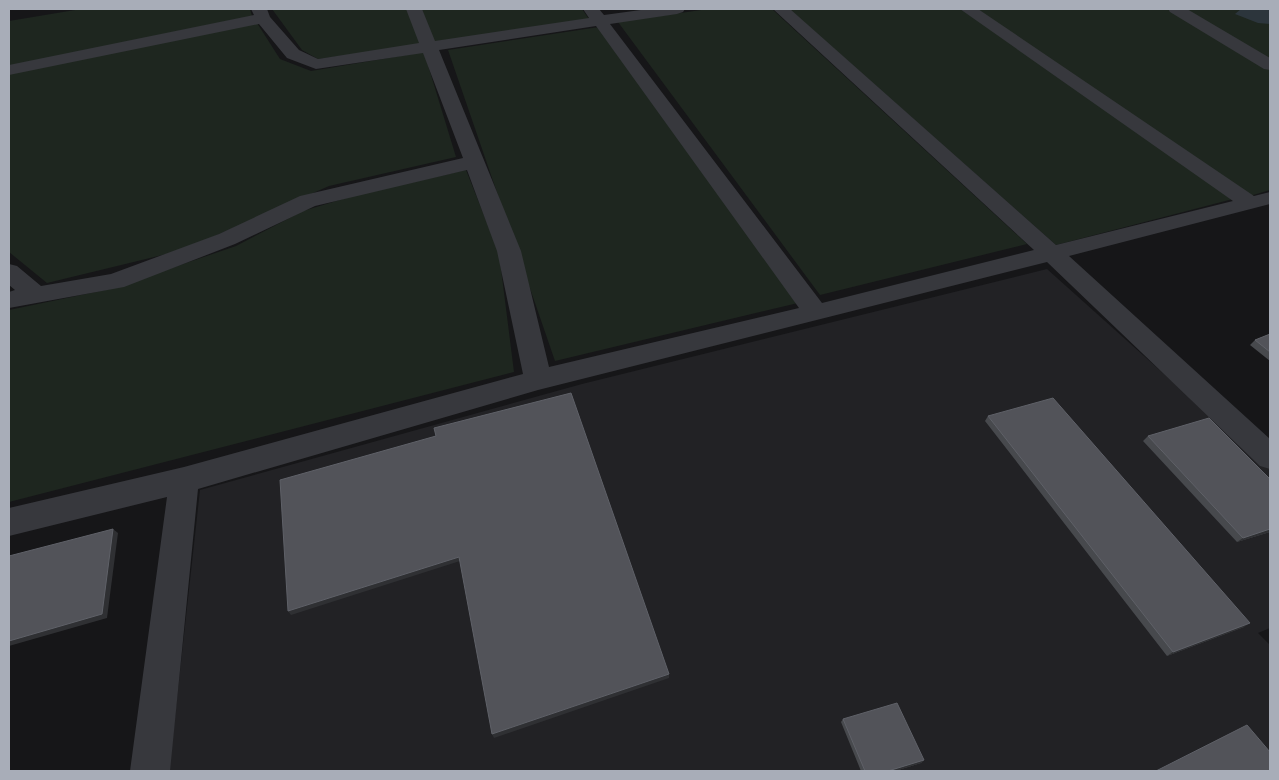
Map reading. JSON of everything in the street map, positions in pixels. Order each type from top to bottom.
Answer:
[{"type":"lane","points":[[414,9],[509,251],[538,380]]},
{"type":"lane","points":[[9,70],[261,13],[292,54],[316,64],[428,48],[595,15],[677,9]]},
{"type":"lane","points":[[781,9],[1052,254],[1270,457]]},
{"type":"lane","points":[[968,9],[1260,200]]},
{"type":"lane","points":[[1176,9],[1270,65]]},
{"type":"lane","points":[[595,15],[816,313]]},
{"type":"lane","points":[[9,300],[114,281],[227,239],[308,201],[473,162]]},
{"type":"lane","points":[[9,522],[184,480],[538,380],[816,313],[1260,200]]},
{"type":"lane","points":[[9,272],[35,294]]},
{"type":"lane","points":[[150,771],[184,480]]},
{"type":"shaded area","points":[[81,9],[250,9],[252,16],[9,66],[9,21]]},
{"type":"shaded area","points":[[272,9],[408,9],[421,45],[318,59],[302,50]]},
{"type":"shaded area","points":[[419,9],[582,9],[589,19],[433,45]]},
{"type":"shaded area","points":[[708,9],[772,9],[1027,244],[820,295],[618,22]]},
{"type":"shaded area","points":[[789,9],[961,9],[1233,199],[1056,245]]},
{"type":"shaded area","points":[[974,9],[1167,9],[1270,70],[1270,190],[1250,196]]},
{"type":"shaded area","points":[[1181,9],[1270,9],[1270,61]]},
{"type":"shaded area","points":[[1241,9],[1270,9],[1270,24],[1258,23],[1235,14]]},
{"type":"shaded area","points":[[257,23],[280,59],[311,71],[424,52],[456,157],[329,186],[183,250],[47,283],[9,252],[9,74]]},
{"type":"shaded area","points":[[599,27],[798,303],[555,361],[448,50]]},
{"type":"shaded area","points":[[466,170],[499,253],[514,372],[9,502],[9,310],[110,289],[236,246],[303,211],[353,196]]},
{"type":"shaded area","points":[[1047,269],[1270,469],[1270,628],[1258,633],[1270,645],[1270,771],[169,771],[200,490],[582,384]]},
{"type":"building","points":[[1270,334],[1270,352],[1255,340]]},
{"type":"building","points":[[571,393],[669,674],[492,734],[459,557],[288,611],[280,480],[436,436],[434,428]]},
{"type":"building","points":[[1053,398],[1250,623],[1173,652],[988,416]]},
{"type":"building","points":[[1209,418],[1270,479],[1270,529],[1243,538],[1148,436]]},
{"type":"building","points":[[113,529],[102,614],[9,641],[9,556]]},
{"type":"building","points":[[897,703],[924,760],[888,771],[865,771],[843,719]]},
{"type":"building","points":[[1247,725],[1270,752],[1270,771],[1156,771]]}]
